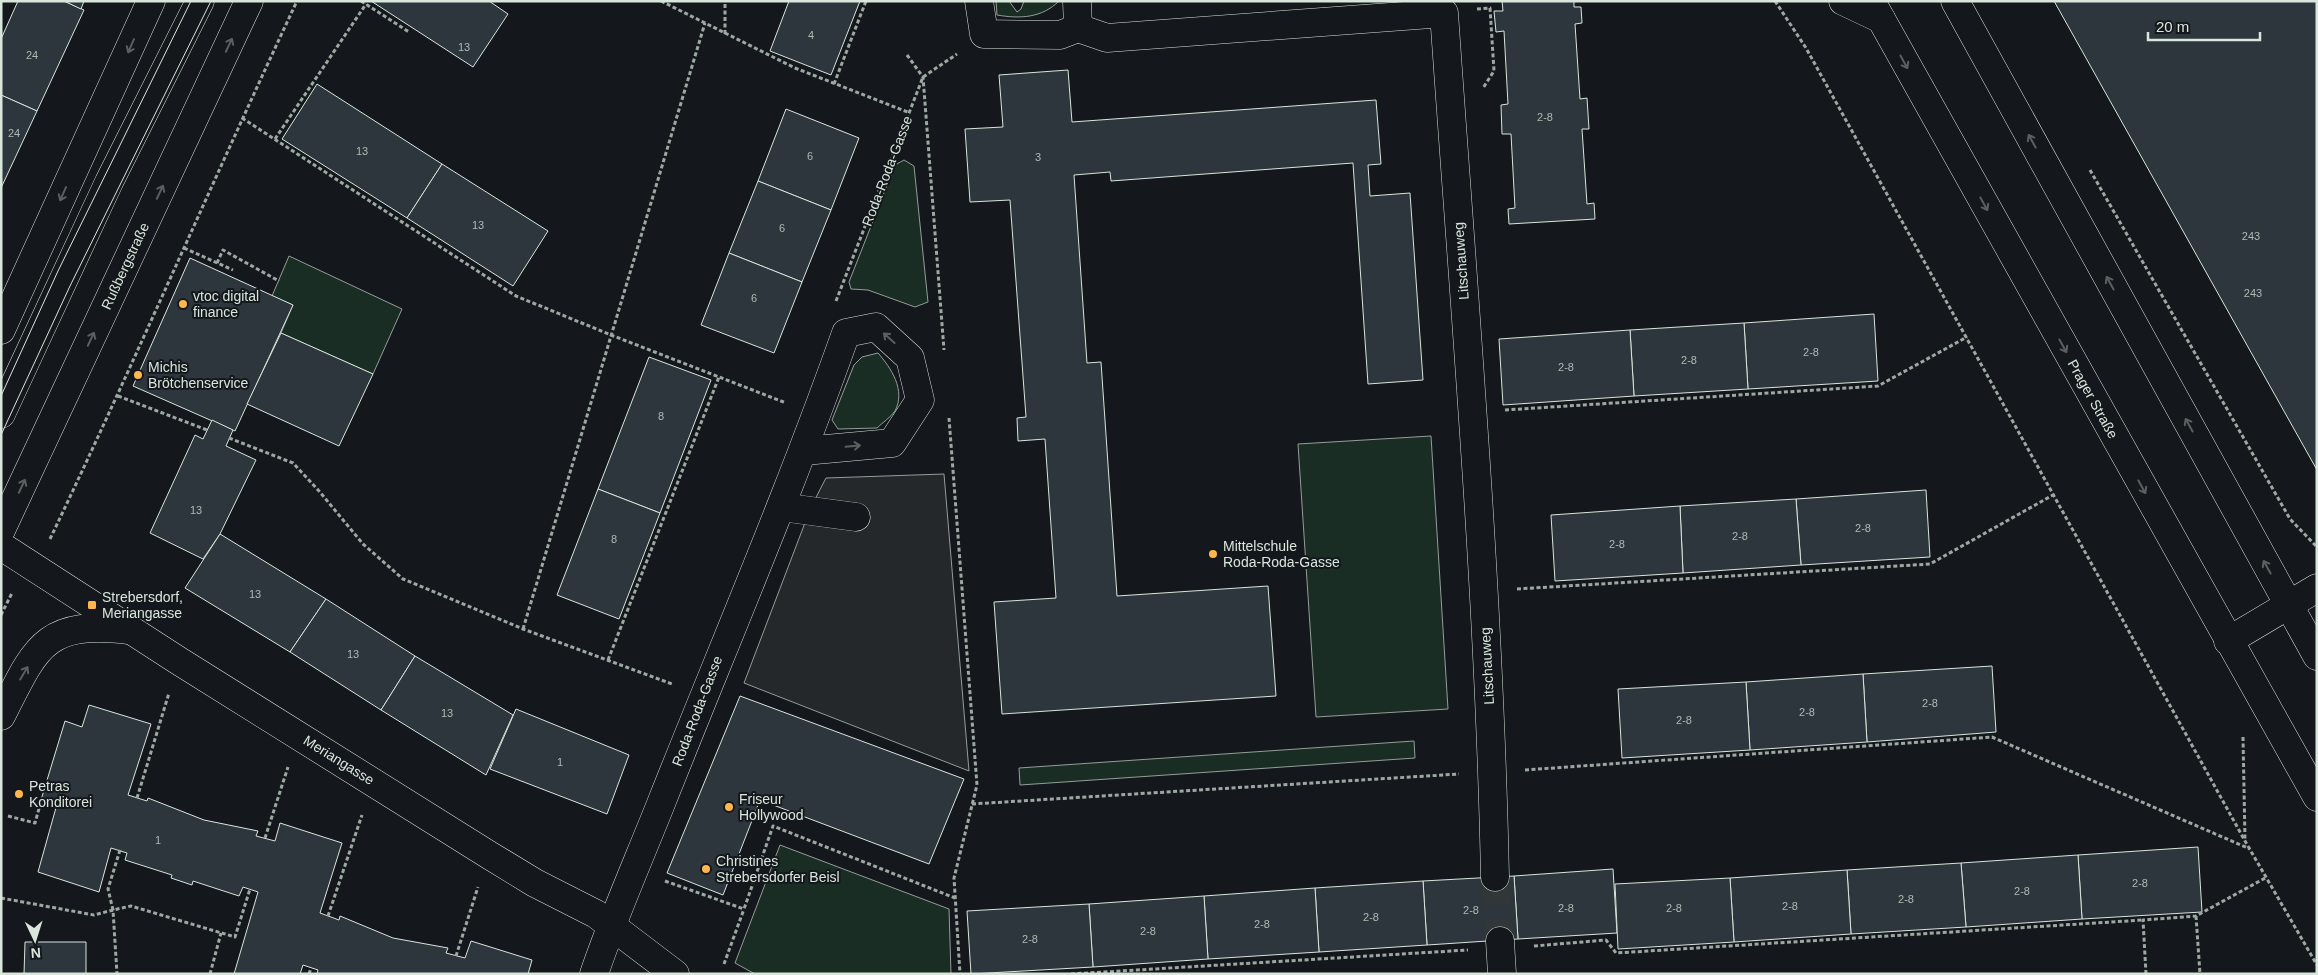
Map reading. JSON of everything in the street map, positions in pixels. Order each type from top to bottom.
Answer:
[{"type":"street","points":[[1,330],[151,1]]},
{"type":"street","points":[[1,414],[109,182],[200,1]]},
{"type":"street","name":"Rußbergstraße","points":[[1,530],[249,1]]},
{"type":"street","points":[[979,1],[984,34],[1060,35],[1078,14]]},
{"type":"street","points":[[1843,1],[1876,10]]},
{"type":"street","points":[[1955,1],[2317,656]]},
{"type":"street","name":"Prager Straße","points":[[1876,10],[2317,797]]},
{"type":"street","name":"Litschauweg","points":[[1078,14],[1107,38],[1444,13],[1483,591],[1493,772],[1495,877]]},
{"type":"street","points":[[804,451],[892,443],[920,400],[910,358],[876,327],[846,333]]},
{"type":"street","name":"Roda-Roda-Gasse","points":[[594,974],[610,926],[804,451],[846,333]]},
{"type":"street","points":[[781,507],[856,517]]},
{"type":"street","name":"Meriangasse","points":[[1,546],[32,568],[489,855],[535,883],[596,914],[675,974]]},
{"type":"street","points":[[2228,640],[2317,588]]},
{"type":"street","points":[[1,716],[23,674],[44,643],[70,629],[100,627],[131,630]]},
{"type":"path","points":[[1,615],[10,594],[32,568],[49,542],[118,396],[242,118],[297,1]]},
{"type":"path","points":[[361,1],[409,32]]},
{"type":"path","points":[[661,1],[795,68],[910,113]]},
{"type":"path","points":[[725,1],[725,34]]},
{"type":"path","points":[[834,84],[866,1]]},
{"type":"path","points":[[1775,1],[1806,48],[2245,841],[2317,965]]},
{"type":"path","points":[[275,139],[366,4]]},
{"type":"path","points":[[523,629],[705,23]]},
{"type":"path","name":"Roda-Roda-Gasse","points":[[846,333],[834,306],[924,78],[984,34]]},
{"type":"path","points":[[242,118],[516,296],[817,415]]},
{"type":"path","points":[[2087,165],[2290,519],[2317,548]]},
{"type":"path","points":[[184,248],[233,270]]},
{"type":"path","points":[[216,262],[223,250],[278,281]]},
{"type":"path","points":[[1472,413],[1878,386],[1967,337]]},
{"type":"path","points":[[608,660],[719,377]]},
{"type":"path","points":[[118,396],[207,430]]},
{"type":"path","points":[[229,438],[293,463],[363,544],[403,579],[523,629],[703,696]]},
{"type":"path","points":[[1483,591],[1930,564],[2053,495]]},
{"type":"path","points":[[138,798],[179,661]]},
{"type":"path","points":[[2242,727],[2245,841]]},
{"type":"path","points":[[265,838],[298,735]]},
{"type":"path","points":[[972,804],[1493,772],[1992,737],[2250,849]]},
{"type":"path","points":[[328,916],[373,781]]},
{"type":"path","points":[[960,974],[954,878],[977,784]]},
{"type":"path","points":[[8,816],[35,823],[40,806]]},
{"type":"path","points":[[724,964],[774,826],[955,898]]},
{"type":"path","points":[[118,974],[113,910],[108,889],[120,850]]},
{"type":"path","points":[[456,956],[489,855]]},
{"type":"path","points":[[1071,974],[1501,954],[1606,940],[1616,953],[2196,916],[2267,877]]},
{"type":"path","points":[[660,880],[744,910]]},
{"type":"path","points":[[1,898],[94,915],[131,906],[235,938],[250,889]]},
{"type":"path","points":[[2196,916],[2200,974]]},
{"type":"path","points":[[2143,920],[2146,974]]},
{"type":"path","points":[[210,974],[221,934]]},
{"type":"path","points":[[309,974],[311,968]]},
{"type":"green space","points":[[996,1],[1009,1],[1017,12],[1021,9],[1024,1],[1059,1],[1038,14],[1014,17],[997,15]]},
{"type":"green space","points":[[904,160],[914,166],[928,302],[915,307],[868,290],[851,289],[849,282],[895,165]]},
{"type":"green space","points":[[289,256],[402,309],[373,374],[281,333],[293,305],[272,296]]},
{"type":"green space","points":[[878,353],[888,365],[898,387],[898,403],[895,411],[877,428],[838,429],[832,420],[854,365],[862,357]]},
{"type":"green space","points":[[1431,436],[1448,709],[1316,717],[1298,444]]},
{"type":"green space","points":[[1414,741],[1415,758],[1020,785],[1019,768]]},
{"type":"green space","points":[[780,845],[949,909],[951,974],[755,974],[735,963]]},
{"type":"shaded area","points":[[944,474],[969,771],[744,683],[811,507],[826,478]]},
{"type":"building","points":[[18,1],[64,1],[84,10],[37,111],[1,95],[1,39]]},
{"type":"building","points":[[64,1],[84,1],[81,9]]},
{"type":"building","points":[[371,1],[489,1],[508,14],[473,67]]},
{"type":"building","points":[[789,1],[860,1],[831,75],[770,51]]},
{"type":"building","points":[[1502,1],[1574,1],[1574,7],[1581,7],[1582,23],[1575,24],[1580,99],[1587,98],[1589,129],[1582,129],[1587,204],[1594,203],[1595,219],[1509,224],[1508,209],[1515,208],[1511,134],[1502,134],[1501,105],[1508,104],[1504,31],[1496,32],[1494,11],[1503,11]]},
{"type":"building","points":[[2054,1],[2317,1],[2317,470]]},
{"type":"building","points":[[1068,70],[1072,122],[1376,100],[1381,164],[1368,165],[1370,196],[1410,193],[1423,380],[1368,384],[1353,163],[1111,181],[1110,172],[1074,175],[1087,363],[1101,362],[1117,596],[1268,586],[1276,696],[1002,714],[994,602],[1056,598],[1045,439],[1018,441],[1017,418],[1026,417],[1010,200],[970,202],[965,129],[1003,127],[999,75]]},
{"type":"building","points":[[317,84],[442,164],[407,218],[282,139]]},
{"type":"building","points":[[1,95],[37,111],[1,188]]},
{"type":"building","points":[[786,109],[859,138],[831,210],[758,181]]},
{"type":"building","points":[[442,164],[548,231],[513,286],[407,218]]},
{"type":"building","points":[[758,181],[831,210],[802,282],[729,253]]},
{"type":"building","points":[[729,253],[802,282],[774,353],[701,325]]},
{"type":"building","points":[[190,258],[293,305],[235,431],[133,386]]},
{"type":"building","points":[[1874,314],[1878,381],[1748,389],[1744,323]]},
{"type":"building","points":[[1744,323],[1748,389],[1634,396],[1630,330]]},
{"type":"building","points":[[1630,330],[1634,396],[1503,405],[1499,339]]},
{"type":"building","points":[[281,333],[373,374],[339,446],[247,404]]},
{"type":"building","points":[[649,357],[711,380],[660,513],[598,489]]},
{"type":"building","points":[[212,420],[233,430],[226,446],[256,460],[220,534],[203,559],[150,533],[195,435],[203,439]]},
{"type":"building","points":[[598,489],[660,513],[619,619],[557,595]]},
{"type":"building","points":[[1926,490],[1930,557],[1801,565],[1796,499]]},
{"type":"building","points":[[1796,499],[1801,565],[1683,573],[1680,506]]},
{"type":"building","points":[[1680,506],[1683,573],[1555,581],[1551,515]]},
{"type":"building","points":[[220,534],[326,599],[290,652],[185,588]]},
{"type":"building","points":[[326,599],[415,656],[381,710],[290,652]]},
{"type":"building","points":[[415,656],[513,715],[486,775],[381,710]]},
{"type":"building","points":[[1992,666],[1996,732],[1867,742],[1863,674]]},
{"type":"building","points":[[1863,674],[1867,742],[1750,750],[1746,682]]},
{"type":"building","points":[[1746,682],[1750,750],[1622,758],[1618,689]]},
{"type":"building","points":[[740,696],[964,779],[929,864],[760,800],[723,895],[667,873]]},
{"type":"building","points":[[89,705],[151,724],[128,795],[147,801],[148,798],[204,820],[258,831],[256,836],[275,841],[280,823],[342,843],[320,913],[339,920],[340,916],[393,938],[448,948],[446,953],[465,958],[471,941],[532,960],[528,974],[317,974],[318,970],[303,965],[300,974],[234,974],[258,892],[243,887],[239,896],[193,881],[192,885],[171,878],[172,875],[125,860],[127,853],[111,848],[99,892],[38,872],[57,804],[41,800],[65,721],[82,727]]},
{"type":"building","points":[[516,709],[629,755],[607,814],[490,769]]},
{"type":"building","points":[[2198,847],[2202,912],[2082,919],[2078,855]]},
{"type":"building","points":[[2078,855],[2082,919],[1966,927],[1961,863]]},
{"type":"building","points":[[1961,863],[1966,927],[1851,934],[1847,870]]},
{"type":"building","points":[[1613,869],[1617,933],[1518,939],[1514,876]]},
{"type":"building","points":[[1847,870],[1851,934],[1734,942],[1730,878]]},
{"type":"building","points":[[1514,876],[1518,939],[1427,945],[1423,881]]},
{"type":"building","points":[[1730,878],[1734,942],[1618,949],[1615,884]]},
{"type":"building","points":[[1423,881],[1427,945],[1319,952],[1315,888]]},
{"type":"building","points":[[1315,888],[1319,952],[1208,959],[1204,896]]},
{"type":"building","points":[[1204,896],[1208,959],[1093,967],[1089,904]]},
{"type":"building","points":[[1089,904],[1093,967],[971,974],[967,911]]},
{"type":"building","points":[[25,942],[86,942],[86,974],[24,974]]},
{"type":"tunnel","points":[[1495,877],[1500,941]]},
{"type":"tram line","points":[[1,396],[58,271],[191,1]]},
{"type":"tram line","points":[[1,435],[70,286],[211,1]]},
{"type":"place","name":"vtoc digital finance","points":[[183,304]]},
{"type":"place","name":"Michis Brötchenservice","points":[[138,375]]},
{"type":"place","name":"Mittelschule Roda-Roda-Gasse","points":[[1213,554]]},
{"type":"place","name":"Strebersdorf, Meriangasse","points":[[92,605]]},
{"type":"place","name":"Petras Konditorei","points":[[19,794]]},
{"type":"place","name":"Friseur Hollywood","points":[[729,807]]},
{"type":"place","name":"Christines Strebersdorfer Beisl","points":[[706,869]]}]
